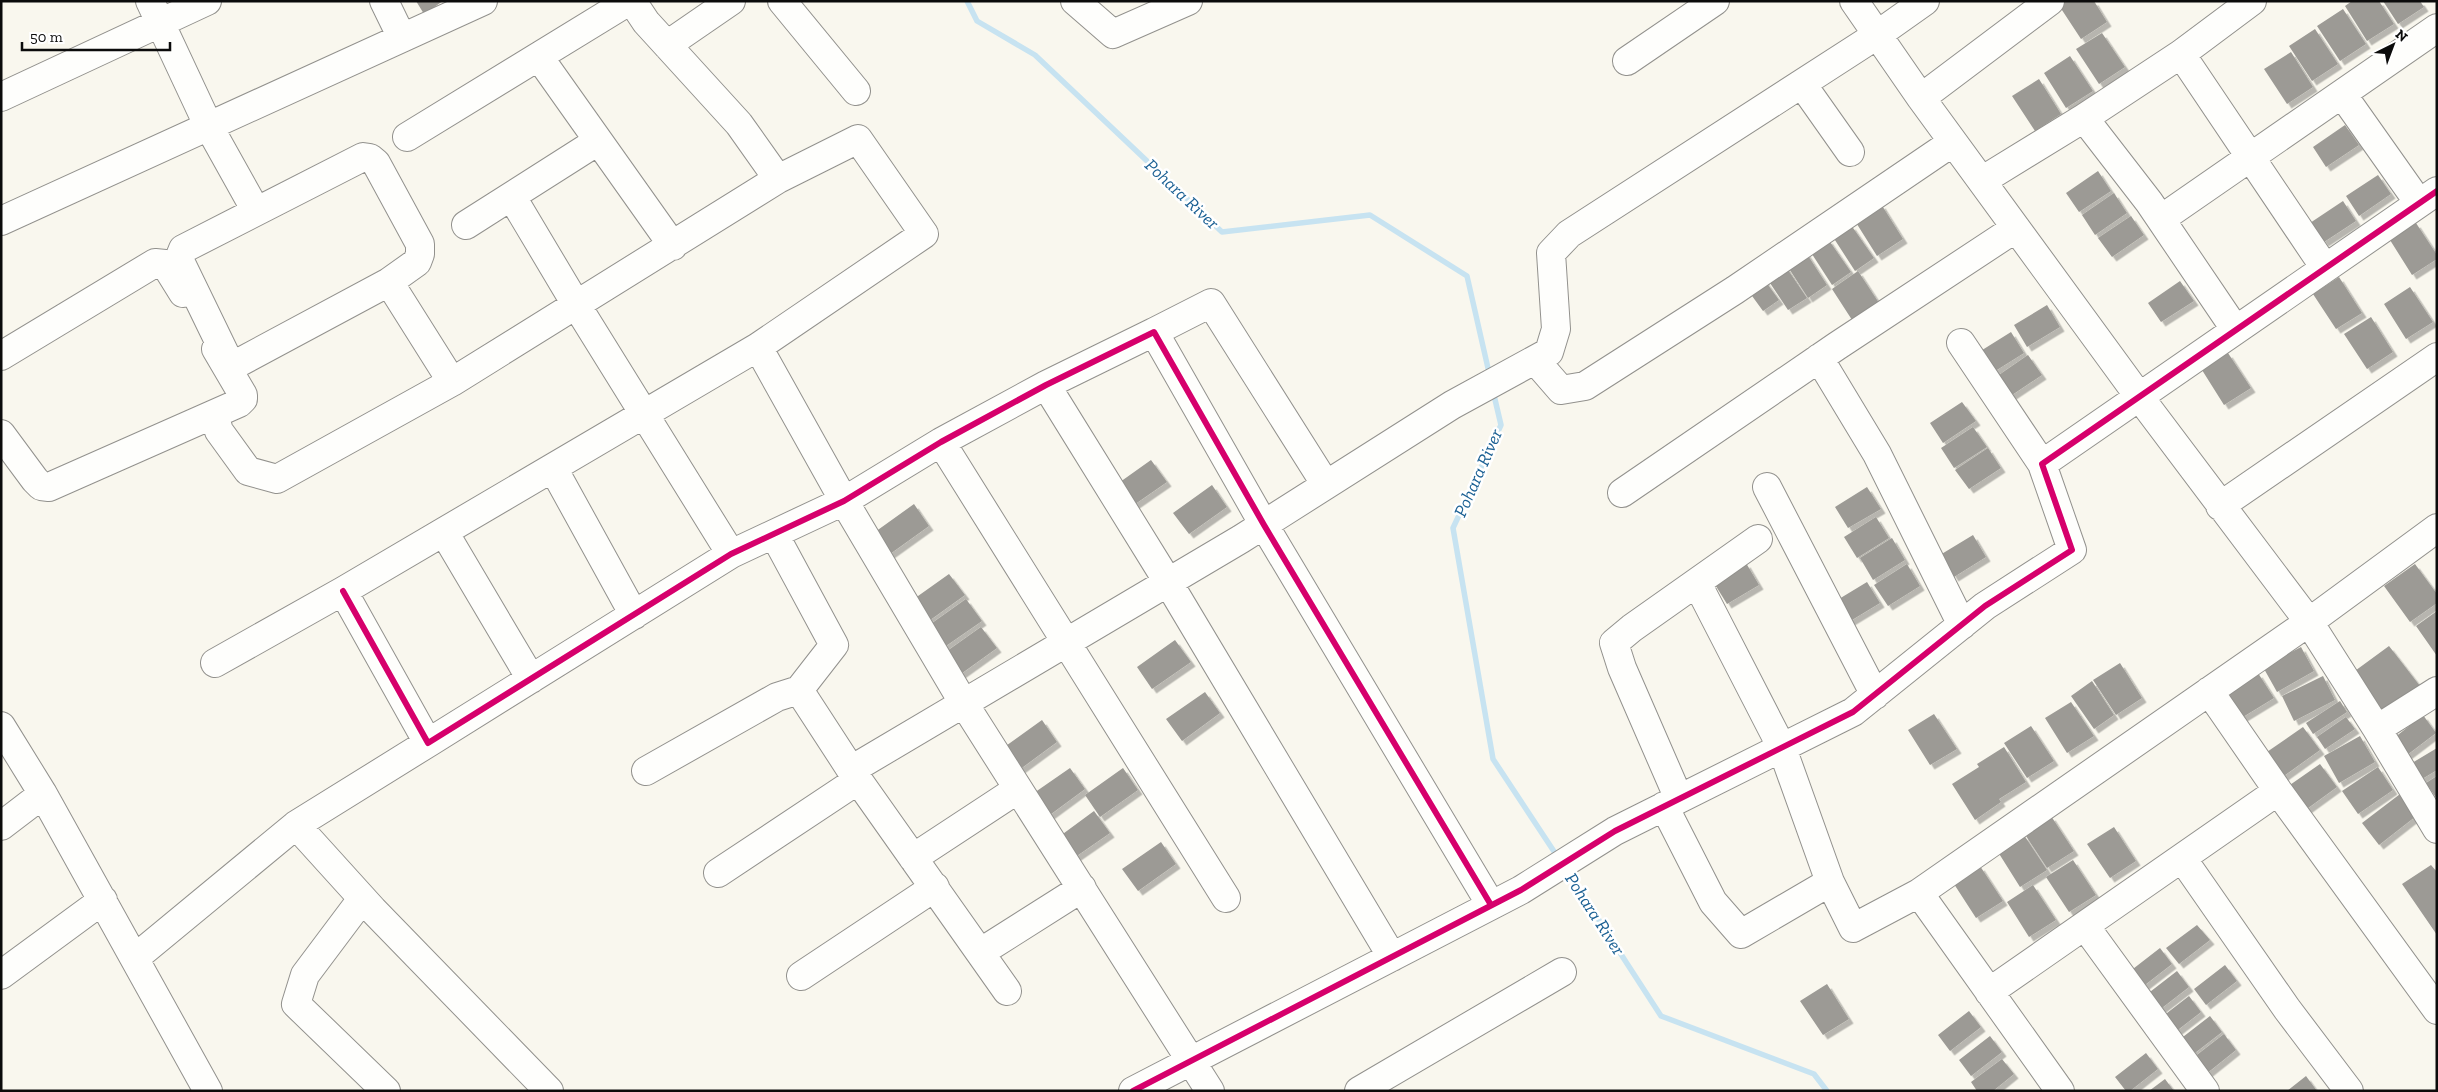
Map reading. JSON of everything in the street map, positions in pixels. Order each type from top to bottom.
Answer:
[{"type":"street","points":[[1,97],[155,12],[207,1]]},
{"type":"street","points":[[384,1],[402,38]]},
{"type":"street","points":[[1,221],[483,1]]},
{"type":"street","points":[[407,136],[630,1],[646,22],[739,124],[778,179]]},
{"type":"street","points":[[667,45],[731,1]]},
{"type":"street","points":[[782,1],[856,91]]},
{"type":"street","points":[[1075,1],[1114,34],[1188,1]]},
{"type":"street","points":[[1627,61],[1715,1]]},
{"type":"street","points":[[1854,1],[1921,98],[2138,395],[2309,622],[2377,728],[2437,829]]},
{"type":"street","points":[[718,873],[854,775],[963,702],[1264,524],[1452,404],[1549,352],[1556,329],[1551,254],[1569,234],[1878,35],[1925,1]]},
{"type":"street","points":[[1921,98],[2050,1]]},
{"type":"street","points":[[1982,180],[2084,118],[2181,54],[2252,1]]},
{"type":"street","points":[[155,12],[208,126],[256,211]]},
{"type":"street","points":[[2161,219],[2437,28]]},
{"type":"street","points":[[2181,54],[2325,268]]},
{"type":"street","points":[[539,56],[673,246]]},
{"type":"street","points":[[1802,84],[1850,152]]},
{"type":"street","points":[[2042,464],[2138,395],[2428,197],[2342,94]]},
{"type":"street","points":[[2084,118],[2161,219],[2235,329]]},
{"type":"street","points":[[214,415],[219,431],[248,471],[277,479],[452,382],[577,306],[778,179],[858,139],[924,234],[758,347],[344,591],[215,663]]},
{"type":"street","points":[[466,225],[598,141]]},
{"type":"street","points":[[1528,364],[1561,390],[1585,386],[1735,290],[1953,142]]},
{"type":"street","points":[[363,157],[370,158],[376,163],[420,244],[420,254],[417,262],[389,282],[235,363],[228,360],[179,259],[179,254],[182,249],[363,157]]},
{"type":"street","points":[[512,197],[730,554]]},
{"type":"street","points":[[1622,494],[1819,358],[2016,228]]},
{"type":"street","points":[[1,356],[155,263],[165,264],[243,395],[243,399],[239,403],[214,415],[49,487],[40,486],[1,434]]},
{"type":"street","points":[[389,282],[452,382]]},
{"type":"street","points":[[135,958],[296,825],[730,554],[844,501],[941,442],[1046,385],[1211,303],[1326,485]]},
{"type":"street","points":[[1154,332],[1264,524],[1491,905]]},
{"type":"street","points":[[1133,1091],[1521,890],[1615,831],[1853,712],[1985,606],[2072,550],[2042,464],[1961,343]]},
{"type":"street","points":[[758,347],[844,501],[963,702],[1210,1091]]},
{"type":"street","points":[[2220,506],[2437,357]]},
{"type":"street","points":[[1819,358],[1877,454],[1962,625]]},
{"type":"street","points":[[1046,385],[1168,582],[1392,957]]},
{"type":"street","points":[[941,442],[1226,898]]},
{"type":"street","points":[[553,468],[634,615]]},
{"type":"street","points":[[1768,487],[1875,695]]},
{"type":"street","points":[[1696,583],[1782,748],[1830,882],[1853,928],[1919,893],[2309,622],[2437,528]]},
{"type":"street","points":[[444,532],[531,679]]},
{"type":"street","points":[[646,771],[777,697],[799,690],[834,645],[774,534]]},
{"type":"street","points":[[1758,538],[1632,628],[1614,643],[1672,803],[1712,902],[1742,934],[1830,882]]},
{"type":"street","points":[[344,591],[428,743]]},
{"type":"street","points":[[799,690],[854,775],[1007,991]]},
{"type":"street","points":[[2209,691],[2278,791],[2434,1001]]},
{"type":"street","points":[[2377,728],[2437,691]]},
{"type":"street","points":[[1,726],[43,794],[208,1091]]},
{"type":"street","points":[[913,858],[1018,789]]},
{"type":"street","points":[[1989,992],[2278,791]]},
{"type":"street","points":[[1,826],[43,794]]},
{"type":"street","points":[[296,825],[362,899],[549,1091]]},
{"type":"street","points":[[2182,858],[2287,1009],[2349,1091]]},
{"type":"street","points":[[801,976],[935,887]]},
{"type":"street","points":[[980,952],[1082,888]]},
{"type":"street","points":[[1919,893],[2060,1091]]},
{"type":"street","points":[[362,899],[305,975],[296,1004],[386,1091]]},
{"type":"street","points":[[1,975],[103,900]]},
{"type":"street","points":[[2085,926],[2206,1091]]},
{"type":"street","points":[[1359,1091],[1562,972]]},
{"type":"building","points":[[416,1],[443,1],[424,14]]},
{"type":"building","points":[[2063,1],[2094,1],[2107,22],[2081,39],[2058,4]]},
{"type":"building","points":[[2352,1],[2379,1],[2394,24],[2367,41],[2345,6]]},
{"type":"building","points":[[2383,1],[2420,1],[2424,7],[2398,24]]},
{"type":"building","points":[[2343,9],[2366,44],[2340,61],[2317,26]]},
{"type":"building","points":[[2315,29],[2338,64],[2312,81],[2289,46]]},
{"type":"building","points":[[2102,33],[2125,67],[2099,84],[2076,49]]},
{"type":"building","points":[[2291,52],[2313,87],[2287,104],[2264,69]]},
{"type":"building","points":[[2070,56],[2093,91],[2066,108],[2044,73]]},
{"type":"building","points":[[2039,79],[2061,114],[2035,131],[2012,96]]},
{"type":"building","points":[[2345,125],[2359,145],[2326,167],[2313,147]]},
{"type":"building","points":[[2098,171],[2111,191],[2079,212],[2066,193]]},
{"type":"building","points":[[2378,175],[2391,194],[2359,216],[2346,196]]},
{"type":"building","points":[[2114,193],[2127,213],[2095,235],[2082,215]]},
{"type":"building","points":[[2343,201],[2356,221],[2324,242],[2310,223]]},
{"type":"building","points":[[1881,204],[1903,239],[1877,256],[1855,221]]},
{"type":"building","points":[[2131,216],[2144,235],[2112,257],[2098,238]]},
{"type":"building","points":[[2416,223],[2437,255],[2437,259],[2412,275],[2390,240]]},
{"type":"building","points":[[1851,225],[1874,258],[1855,271],[1833,237]]},
{"type":"building","points":[[1828,239],[1851,272],[1832,285],[1810,251]]},
{"type":"building","points":[[1805,251],[1827,285],[1808,298],[1786,264]]},
{"type":"building","points":[[1784,264],[1807,298],[1788,310],[1766,277]]},
{"type":"building","points":[[1858,271],[1881,306],[1854,323],[1832,289]]},
{"type":"building","points":[[2339,277],[2362,313],[2336,329],[2313,294]]},
{"type":"building","points":[[1763,278],[1779,300],[1763,311],[1747,289]]},
{"type":"building","points":[[2180,281],[2194,301],[2161,322],[2148,303]]},
{"type":"building","points":[[2410,287],[2433,322],[2406,339],[2384,304]]},
{"type":"building","points":[[2047,305],[2060,327],[2027,347],[2014,325]]},
{"type":"building","points":[[2371,317],[2393,352],[2367,369],[2344,334]]},
{"type":"building","points":[[2011,332],[2024,353],[1992,373],[1979,352]]},
{"type":"building","points":[[2228,353],[2251,388],[2224,405],[2202,370]]},
{"type":"building","points":[[2028,355],[2042,375],[2009,397],[1996,377]]},
{"type":"building","points":[[1962,402],[1976,421],[1943,443],[1930,423]]},
{"type":"building","points":[[1973,427],[1987,447],[1954,468],[1941,448]]},
{"type":"building","points":[[1988,448],[2001,468],[1969,489],[1955,470]]},
{"type":"building","points":[[1151,460],[1167,482],[1128,509],[1113,487]]},
{"type":"building","points":[[1212,485],[1227,507],[1189,534],[1173,513]]},
{"type":"building","points":[[1867,487],[1881,509],[1848,528],[1835,507]]},
{"type":"building","points":[[914,504],[929,526],[890,554],[875,532]]},
{"type":"building","points":[[1876,517],[1889,538],[1857,558],[1844,537]]},
{"type":"building","points":[[1973,535],[1986,557],[1954,577],[1940,555]]},
{"type":"building","points":[[1892,538],[1905,560],[1873,580],[1860,558]]},
{"type":"building","points":[[1746,563],[1759,585],[1727,604],[1714,583]]},
{"type":"building","points":[[1907,564],[1920,586],[1888,606],[1874,585]]},
{"type":"building","points":[[2415,564],[2437,594],[2437,603],[2410,622],[2384,586]]},
{"type":"building","points":[[949,574],[965,595],[926,623],[911,601]]},
{"type":"building","points":[[1867,582],[1880,603],[1847,623],[1834,602]]},
{"type":"building","points":[[966,599],[982,621],[943,648],[928,626]]},
{"type":"building","points":[[2437,611],[2437,656],[2416,626]]},
{"type":"building","points":[[981,627],[997,648],[958,676],[943,654]]},
{"type":"building","points":[[1175,640],[1191,662],[1152,689],[1137,667]]},
{"type":"building","points":[[2389,646],[2420,686],[2379,717],[2348,676]]},
{"type":"building","points":[[2301,647],[2314,671],[2277,692],[2263,667]]},
{"type":"building","points":[[2120,663],[2142,698],[2116,715],[2093,680]]},
{"type":"building","points":[[2258,673],[2274,698],[2238,720],[2222,696]]},
{"type":"building","points":[[2323,676],[2335,700],[2294,721],[2282,696]]},
{"type":"building","points":[[2092,681],[2114,715],[2094,729],[2071,696]]},
{"type":"building","points":[[1205,692],[1220,713],[1182,741],[1166,719]]},
{"type":"building","points":[[2340,701],[2347,712],[2313,734],[2306,723]]},
{"type":"building","points":[[2071,702],[2094,736],[2067,753],[2045,718]]},
{"type":"building","points":[[1934,714],[1957,749],[1930,765],[1908,730]]},
{"type":"building","points":[[2423,715],[2436,733],[2407,755],[2394,738]]},
{"type":"building","points":[[2346,717],[2355,729],[2325,749],[2317,737]]},
{"type":"building","points":[[1042,720],[1057,742],[1019,770],[1003,748]]},
{"type":"building","points":[[2031,726],[2054,761],[2027,778],[2004,743]]},
{"type":"building","points":[[2303,727],[2320,750],[2281,778],[2264,754]]},
{"type":"building","points":[[2360,736],[2375,762],[2339,783],[2324,756]]},
{"type":"building","points":[[2004,747],[2026,782],[1999,799],[2001,802],[1975,820],[1952,784],[1979,767],[1977,764]]},
{"type":"building","points":[[2437,748],[2437,770],[2422,779],[2412,763]]},
{"type":"building","points":[[2320,764],[2337,787],[2304,811],[2287,787]]},
{"type":"building","points":[[2378,767],[2393,790],[2358,814],[2342,791]]},
{"type":"building","points":[[1070,768],[1085,789],[1047,817],[1031,795]]},
{"type":"building","points":[[1123,768],[1138,790],[1100,817],[1085,795]]},
{"type":"building","points":[[2437,776],[2437,799],[2426,783]]},
{"type":"building","points":[[2404,791],[2420,813],[2379,845],[2362,823]]},
{"type":"building","points":[[1094,811],[1110,833],[1071,860],[1056,839]]},
{"type":"building","points":[[2051,816],[2074,851],[2047,868],[2024,833]]},
{"type":"building","points":[[2114,827],[2136,861],[2110,878],[2087,844]]},
{"type":"building","points":[[2024,835],[2047,870],[2020,887],[1998,852]]},
{"type":"building","points":[[1161,842],[1176,864],[1138,891],[1122,869]]},
{"type":"building","points":[[2073,860],[2096,895],[2069,912],[2046,877]]},
{"type":"building","points":[[2431,865],[2437,872],[2437,935],[2402,884]]},
{"type":"building","points":[[1980,866],[2003,901],[1976,918],[1954,884]]},
{"type":"building","points":[[2033,885],[2056,920],[2029,937],[2007,902]]},
{"type":"building","points":[[2197,925],[2210,940],[2179,964],[2166,948]]},
{"type":"building","points":[[2160,948],[2172,964],[2141,988],[2129,972]]},
{"type":"building","points":[[2225,965],[2237,981],[2206,1005],[2194,989]]},
{"type":"building","points":[[2177,971],[2189,987],[2158,1011],[2146,995]]},
{"type":"building","points":[[1827,984],[1849,1019],[1823,1035],[1800,1001]]},
{"type":"building","points":[[2189,996],[2201,1012],[2170,1036],[2158,1020]]},
{"type":"building","points":[[1969,1011],[1981,1027],[1950,1051],[1938,1035]]},
{"type":"building","points":[[2210,1016],[2222,1032],[2191,1056],[2179,1040]]},
{"type":"building","points":[[2224,1034],[2236,1050],[2206,1074],[2193,1058]]},
{"type":"building","points":[[1990,1036],[2002,1052],[1971,1076],[1959,1060]]},
{"type":"building","points":[[2146,1053],[2158,1069],[2130,1091],[2126,1091],[2115,1077]]},
{"type":"building","points":[[2002,1059],[2014,1074],[1993,1091],[1977,1091],[1971,1082]]},
{"type":"building","points":[[2306,1076],[2317,1091],[2287,1091]]},
{"type":"building","points":[[2165,1079],[2174,1091],[2149,1091]]},
{"type":"waterway","name":"Pohara River","points":[[967,1],[977,21],[1035,55],[1222,232],[1370,215],[1467,276],[1490,377]]},
{"type":"waterway","name":"Pohara River","points":[[1493,391],[1501,425],[1453,528],[1493,759],[1559,859]]},
{"type":"waterway","name":"Pohara River","points":[[1567,871],[1661,1016],[1814,1074],[1827,1091]]},
{"type":"cycle path","points":[[1133,1091],[1521,890],[1615,831],[1853,712],[1985,606],[2072,550],[2042,464],[2437,191]]},
{"type":"cycle path","points":[[343,591],[428,743],[731,554],[844,501],[941,442],[1046,385],[1154,332],[1264,525],[1491,905]]}]
